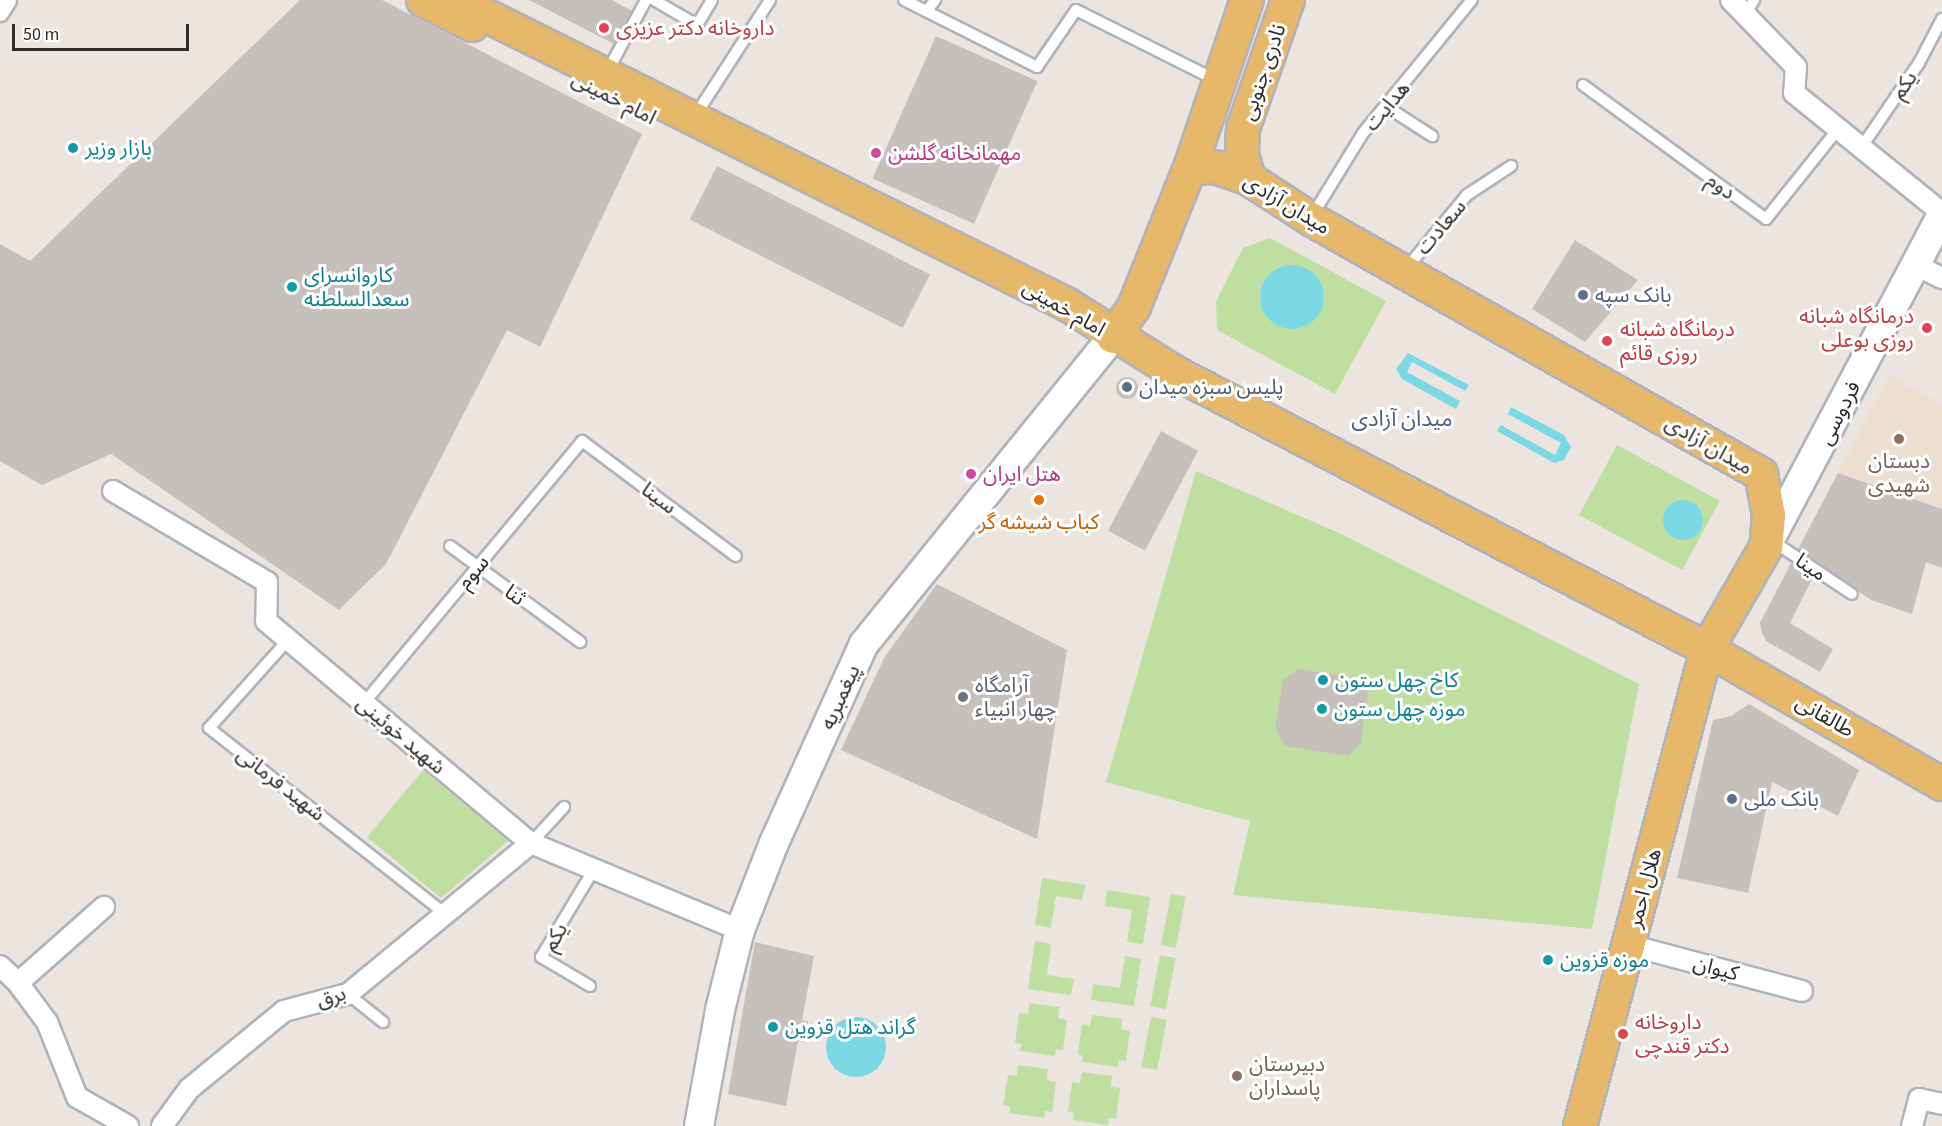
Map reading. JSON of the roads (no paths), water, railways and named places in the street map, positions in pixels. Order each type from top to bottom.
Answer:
[{"type":"main road","name":"امام خمینی","points":[[423,0],[1057,324],[1113,337]]},
{"type":"main road","name":"امام خمینی","points":[[455,0],[692,121],[1068,305],[1113,337]]},
{"type":"main road","name":"نادری جنوبی","points":[[1195,154],[1247,0]]},
{"type":"main road","name":"نادری جنوبی","points":[[1249,179],[1242,148],[1252,95],[1288,0]]},
{"type":"main road","points":[[1242,148],[1221,154],[1195,154],[1134,307],[1113,337],[1707,649]]},
{"type":"main road","name":"میدان آزادی","points":[[1195,154],[1215,166],[1249,179],[1311,219],[1761,474],[1769,515],[1769,543],[1707,649]]},
{"type":"main road","name":"فردوسی","points":[[1769,543],[1942,213]]},
{"type":"main road","name":"پیغمبریه","points":[[699,1126],[720,1010],[740,930],[774,843],[864,644],[1113,337]]},
{"type":"main road","name":"طالقانی","points":[[1707,649],[1942,784]]},
{"type":"main road","name":"هلال احمر","points":[[1580,1126],[1707,649]]},
{"type":"street","points":[[0,13],[8,0]]},
{"type":"street","points":[[1731,0],[1749,7],[1796,67],[1794,93],[1942,213]]},
{"type":"street","points":[[1916,265],[1942,278]]},
{"type":"street","name":"شهید خوئینی","points":[[112,490],[267,582],[266,621],[531,843],[740,930]]},
{"type":"street","name":"برق","points":[[162,1126],[189,1089],[284,1011],[348,994],[531,843]]},
{"type":"street","points":[[18,983],[104,907]]},
{"type":"street","name":"کیوان","points":[[1629,945],[1802,991]]},
{"type":"street","points":[[0,966],[18,983],[47,1022],[77,1097],[128,1126]]},
{"type":"street","points":[[1912,1126],[1920,1099],[1942,1104]]},
{"type":"lane","points":[[604,76],[646,0]]},
{"type":"lane","points":[[654,0],[697,25],[712,0]]},
{"type":"lane","points":[[692,121],[770,0]]},
{"type":"lane","points":[[904,0],[1038,67],[1076,10],[1218,81]]},
{"type":"lane","points":[[927,11],[935,0]]},
{"type":"lane","name":"هدایت","points":[[1311,219],[1363,133],[1387,107],[1472,0]]},
{"type":"lane","name":"یکم","points":[[1861,148],[1919,63],[1942,19]]},
{"type":"lane","name":"دوم","points":[[1583,85],[1766,219],[1838,129]]},
{"type":"lane","points":[[1387,107],[1432,136]]},
{"type":"lane","name":"سعادت","points":[[1404,272],[1467,195],[1511,166]]},
{"type":"lane","name":"سینا","points":[[582,441],[736,556]]},
{"type":"lane","name":"سوم","points":[[364,703],[582,441]]},
{"type":"lane","name":"مینا","points":[[1769,543],[1852,594]]},
{"type":"lane","name":"ثنا","points":[[450,546],[580,642]]},
{"type":"lane","name":"شهید فرمانی","points":[[288,640],[209,728],[445,914]]},
{"type":"lane","points":[[531,843],[564,807]]},
{"type":"lane","name":"یکم","points":[[590,986],[541,957],[594,869]]},
{"type":"lane","points":[[348,994],[382,1022]]},
{"type":"water","points":[[1286,265],[1298,265],[1315,274],[1322,285],[1324,297],[1322,309],[1315,320],[1298,329],[1286,329],[1274,324],[1265,315],[1260,303],[1260,291],[1265,279],[1274,270]]},
{"type":"water","points":[[1408,353],[1469,385],[1465,391],[1412,362],[1407,372],[1460,401],[1456,409],[1402,379],[1396,369]]},
{"type":"water","points":[[1511,407],[1564,435],[1571,447],[1564,460],[1554,463],[1497,431],[1501,425],[1555,455],[1561,443],[1508,414]]},
{"type":"water","points":[[1683,500],[1697,506],[1703,520],[1697,534],[1683,540],[1669,534],[1663,520],[1669,506]]},
{"type":"water","points":[[856,1017],[873,1022],[881,1030],[886,1047],[881,1064],[873,1072],[856,1077],[839,1072],[831,1064],[826,1047],[831,1030],[839,1022]]},
{"type":"place","name":"داروخانه دکتر عزیزی","points":[[604,28]]},
{"type":"place","name":"بازار وزیر","points":[[73,148]]},
{"type":"place","name":"مهمانخانه گلشن","points":[[876,153]]},
{"type":"place","name":"کاروانسرای سعدالسلطنه","points":[[292,287]]},
{"type":"place","name":"بانک سپه","points":[[1583,295]]},
{"type":"place","name":"درمانگاه شبانه روزی بوعلی","points":[[1927,328]]},
{"type":"place","name":"درمانگاه شبانه روزی قائم","points":[[1607,341]]},
{"type":"place","name":"پلیس سبزه میدان","points":[[1127,387]]},
{"type":"place","name":"دبستان شهیدی","points":[[1899,439]]},
{"type":"place","name":"هتل ایران","points":[[971,474]]},
{"type":"place","name":"کباب شیشه گر","points":[[1039,500]]},
{"type":"place","name":"کاخ چهل ستون","points":[[1323,680]]},
{"type":"place","name":"آرامگاه چهار انبیاء","points":[[963,697]]},
{"type":"place","name":"موزه چهل ستون","points":[[1322,709]]},
{"type":"place","name":"بانک ملی","points":[[1732,799]]},
{"type":"place","name":"موزه قزوین","points":[[1548,960]]},
{"type":"place","name":"گراند هتل قزوین","points":[[773,1027]]},
{"type":"place","name":"داروخانه دکتر قندچی","points":[[1623,1034]]},
{"type":"place","name":"دبیرستان پاسداران","points":[[1237,1076]]},
{"type":"district","name":"میدان آزادی","points":[[1402,420]]}]
